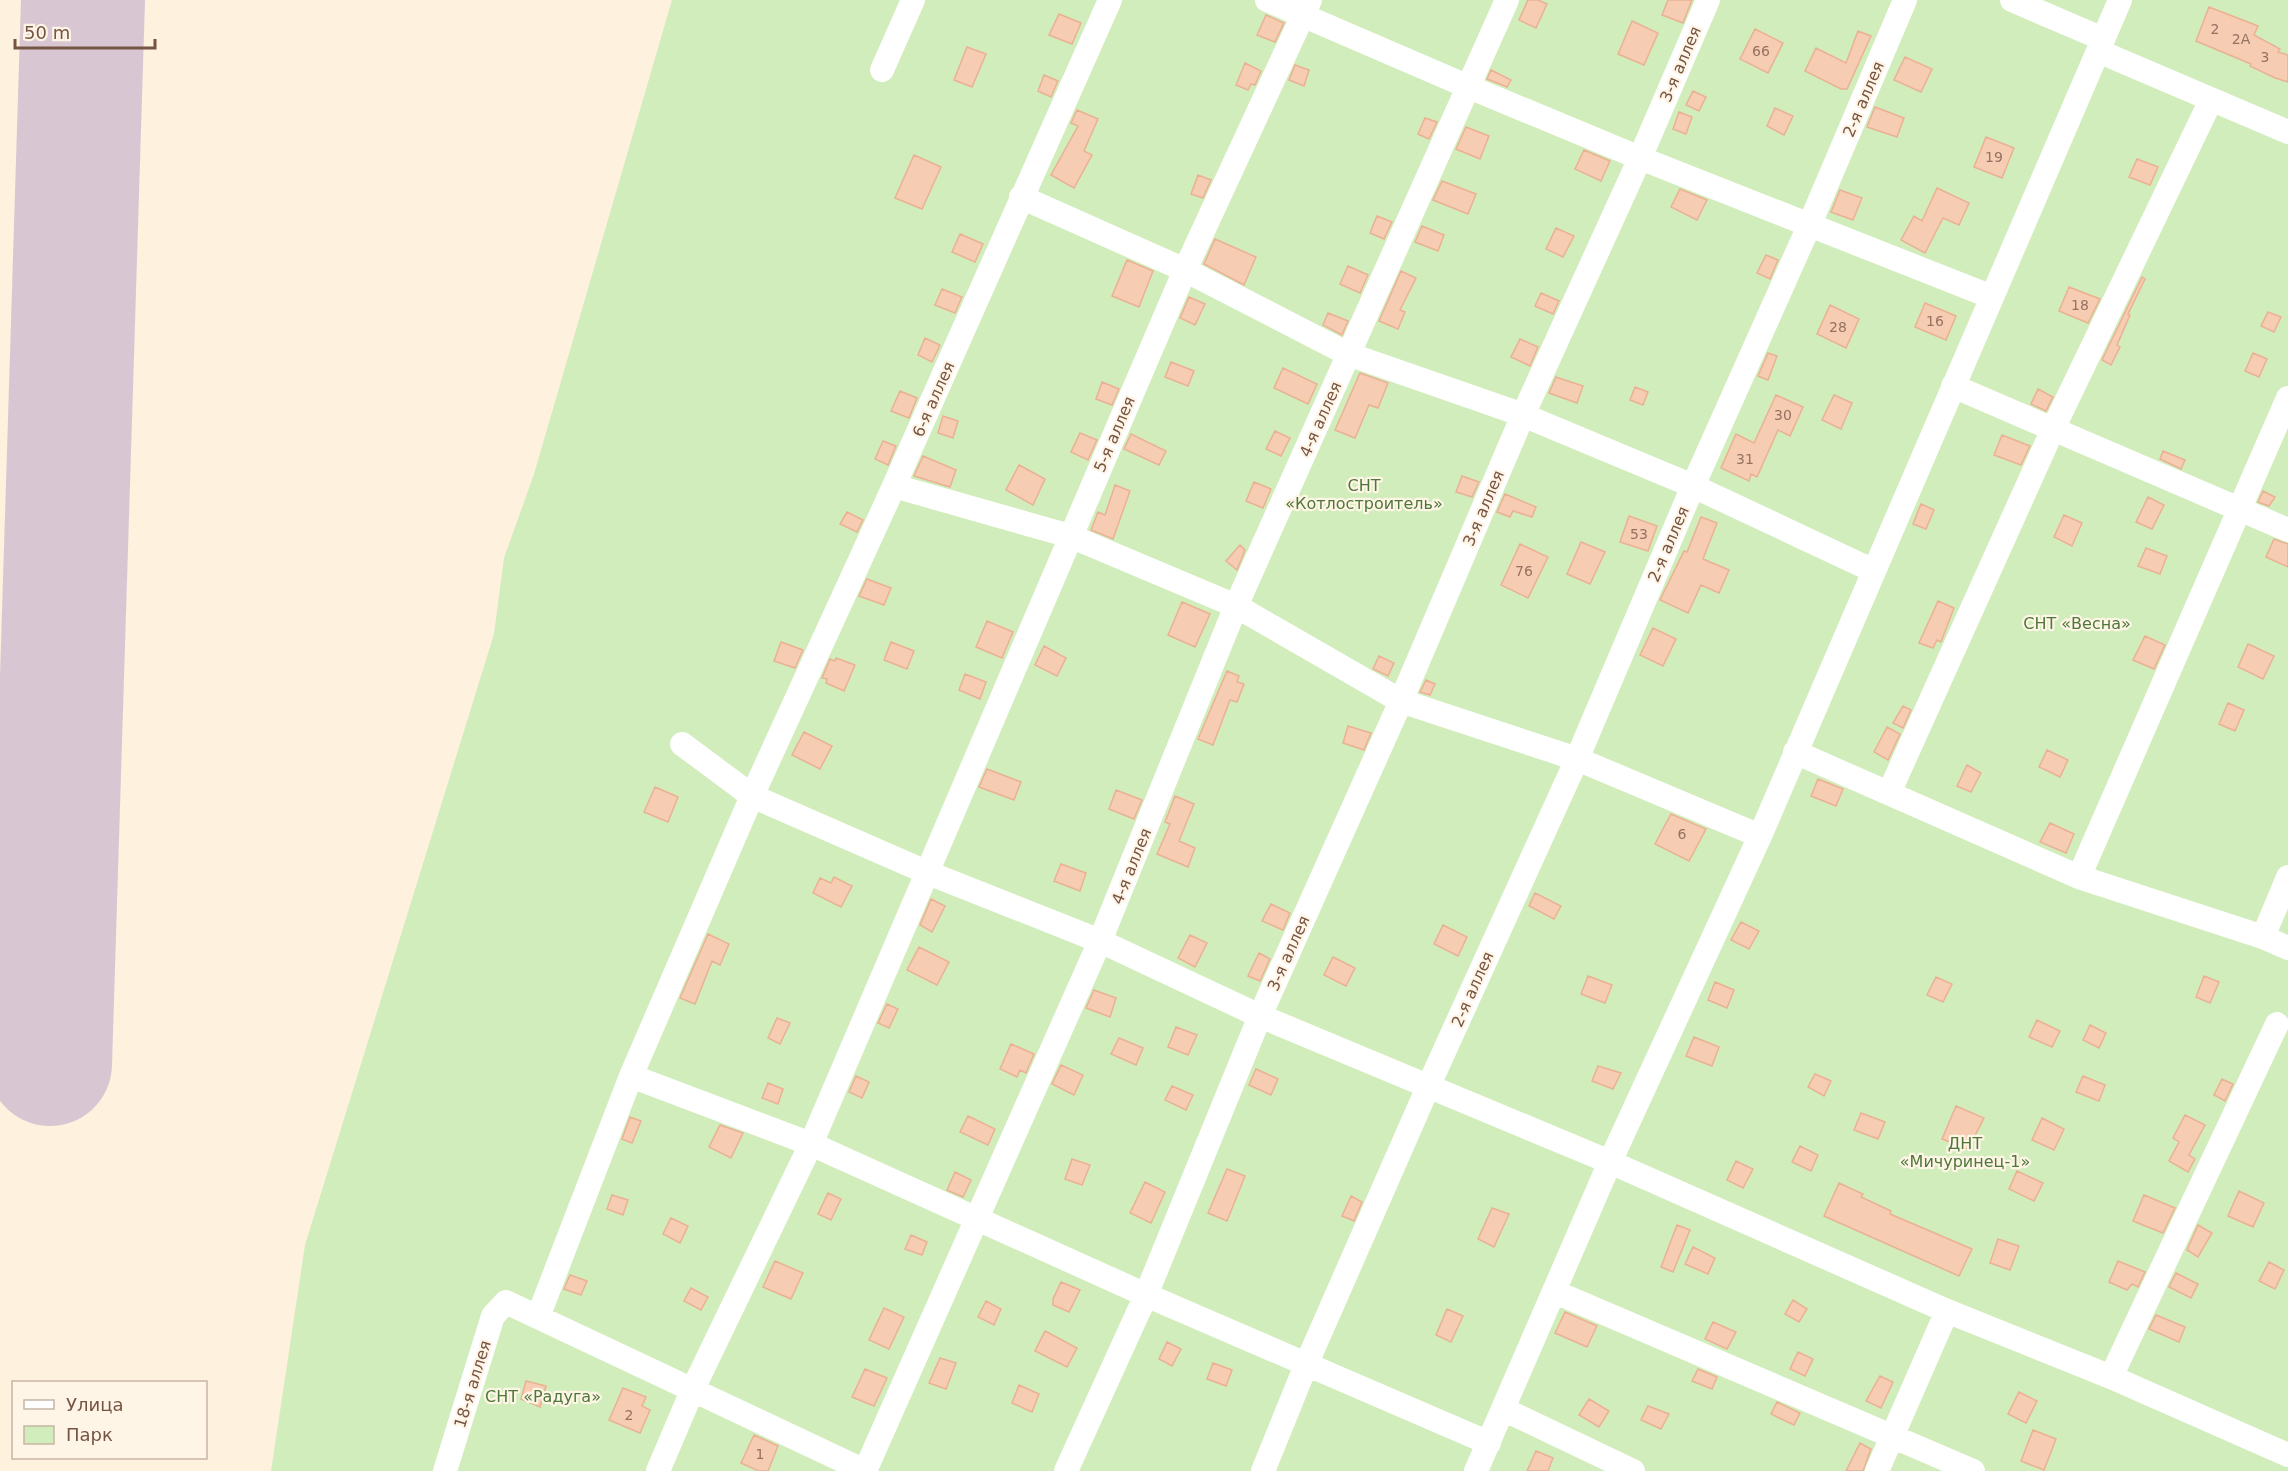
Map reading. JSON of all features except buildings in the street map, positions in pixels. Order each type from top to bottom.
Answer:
[{"type":"street","points":[[882,69],[913,0]]},
{"type":"street","name":"6-я аллея","points":[[538,1317],[631,1076],[752,796],[894,486],[1110,0]]},
{"type":"street","points":[[1267,0],[1307,7],[1469,87],[1809,226],[1992,297]]},
{"type":"street","name":"4-я аллея","points":[[865,1471],[1100,941],[1236,606],[1507,0]]},
{"type":"street","name":"3-я аллея","points":[[1066,1471],[1146,1295],[1260,1016],[1401,701],[1523,415],[1640,158],[1708,0]]},
{"type":"street","name":"2-я аллея","points":[[1263,1471],[1306,1365],[1576,759],[1693,486],[1809,226],[1905,0]]},
{"type":"street","points":[[2012,0],[2211,100],[2288,132]]},
{"type":"street","points":[[1476,1471],[1610,1162],[1760,836],[2120,0]]},
{"type":"street","name":"5-я аллея","points":[[658,1471],[692,1391],[810,1143],[1185,270],[1307,7]]},
{"type":"street","points":[[1889,793],[2053,429],[2211,100]]},
{"type":"street","points":[[1021,197],[1185,270],[1348,354],[1523,415],[1693,486],[1874,571]]},
{"type":"street","points":[[1953,386],[2288,530]]},
{"type":"street","points":[[2079,877],[2288,398]]},
{"type":"street","points":[[894,486],[1070,536],[1236,606],[1401,701],[1576,759],[1760,836]]},
{"type":"street","points":[[682,744],[752,796],[926,872],[1100,941],[1260,1016],[1610,1162],[1947,1311],[2112,1377],[2285,1458]]},
{"type":"street","points":[[1795,752],[2079,877],[2263,937],[2288,948]]},
{"type":"street","points":[[2263,937],[2288,877]]},
{"type":"street","points":[[2112,1377],[2277,1024]]},
{"type":"street","points":[[631,1076],[810,1143],[1146,1295],[1489,1443]]},
{"type":"street","points":[[1555,1292],[1973,1471]]},
{"type":"street","name":"18-я аллея","points":[[445,1471],[493,1316],[507,1302],[538,1317]]},
{"type":"street","points":[[1877,1471],[1947,1311]]},
{"type":"street","points":[[538,1317],[865,1471]]},
{"type":"street","points":[[1503,1409],[1634,1471]]},
{"type":"green space","points":[[672,0],[2288,0],[2288,1471],[271,1471],[305,1245],[494,634],[504,558],[534,474]]},
{"type":"runway","points":[[50,1064],[83,0]]},
{"type":"park label","name":"СНТ «Котлостроитель»","points":[[1364,494]]},
{"type":"park label","name":"СНТ «Весна»","points":[[2077,623]]},
{"type":"park label","name":"ДНТ «Мичуринец-1»","points":[[1965,1152]]},
{"type":"park label","name":"СНТ «Радуга»","points":[[543,1396]]}]
